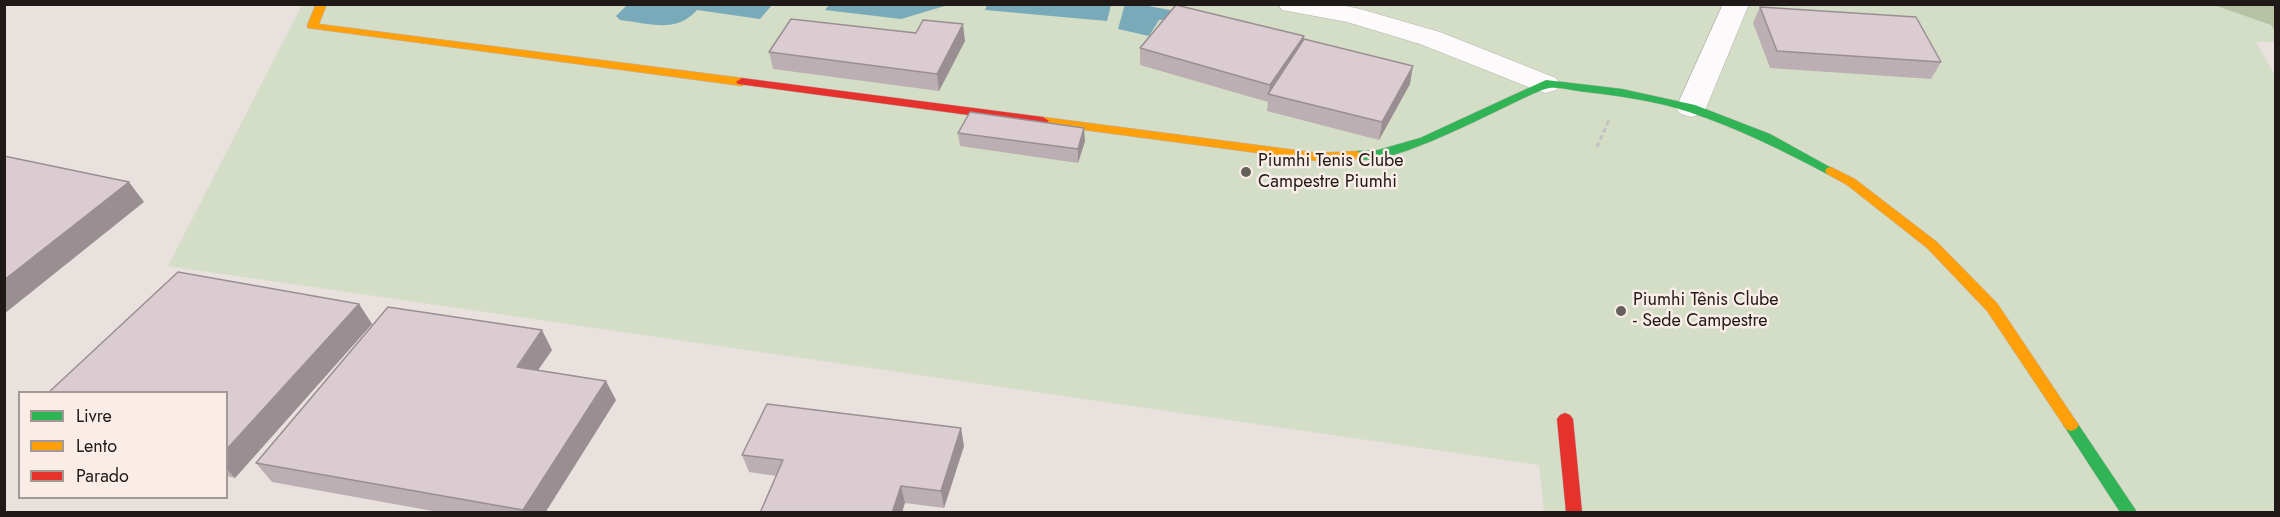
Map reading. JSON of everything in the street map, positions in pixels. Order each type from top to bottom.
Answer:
[{"type":"street","points":[[322,4],[312,26],[1318,157],[1378,154],[1424,141],[1545,84]]},
{"type":"street","points":[[1291,4],[1351,15],[1430,38],[1545,84],[1622,93],[1691,108],[1766,137],[1851,182],[1932,245],[1992,307],[2128,513]]},
{"type":"street","points":[[1411,4],[1430,38]]},
{"type":"street","points":[[1691,108],[1736,4]]},
{"type":"street","points":[[1565,419],[1574,513]]},
{"type":"green space","name":"Piumhi Tenis Clube Campestre Piumhi","points":[[2264,4],[2275,16],[2275,42],[2256,42],[2276,77],[2275,512],[1544,512],[1539,465],[168,266],[302,5]]},
{"type":"green space","points":[[2214,5],[2275,5],[2275,31],[2271,25]]},
{"type":"water","points":[[1111,4],[1107,21],[985,10],[987,5]]},
{"type":"water","points":[[1125,4],[1143,5],[1260,27],[1173,19],[1159,20],[1149,36],[1118,29]]},
{"type":"water","points":[[627,5],[772,5],[760,19],[697,10],[680,22],[662,25],[620,20],[616,16]]},
{"type":"water","points":[[829,5],[948,5],[901,19],[825,10]]},
{"type":"building","points":[[1176,5],[1304,36],[1270,85],[1140,48]]},
{"type":"building","points":[[1760,7],[1916,17],[1941,62],[1777,51]]},
{"type":"building","points":[[791,19],[916,33],[923,20],[963,24],[937,74],[769,52]]},
{"type":"building","points":[[1304,39],[1413,66],[1382,122],[1268,94]]},
{"type":"building","points":[[970,112],[1084,128],[1078,149],[958,133]]},
{"type":"building","points":[[4,156],[129,182],[4,280]]},
{"type":"building","points":[[178,272],[359,304],[228,448],[228,391],[50,391]]},
{"type":"building","points":[[388,307],[542,330],[517,367],[606,381],[523,510],[256,463]]},
{"type":"building","points":[[767,404],[961,428],[941,491],[901,486],[892,513],[760,513],[783,460],[742,455]]},
{"type":"traffic: fast","points":[[1357,155],[1378,154],[1424,141],[1546,84],[1622,93],[1691,108],[1766,137],[1831,171]]},
{"type":"traffic: fast","points":[[2071,425],[2129,512]]},
{"type":"traffic: slow","points":[[322,4],[312,26],[742,82]]},
{"type":"traffic: slow","points":[[1043,121],[1318,157],[1357,155]]},
{"type":"traffic: slow","points":[[1831,171],[1851,182],[1932,245],[1992,307],[2071,425]]},
{"type":"traffic: jam","points":[[742,82],[1043,121]]},
{"type":"traffic: jam","points":[[1565,419],[1574,512]]},
{"type":"place","name":"Piumhi Tenis Clube Campestre Piumhi","points":[[1246,172]]},
{"type":"place","name":"Piumhi Tênis Clube - Sede Campestre","points":[[1621,311]]}]
